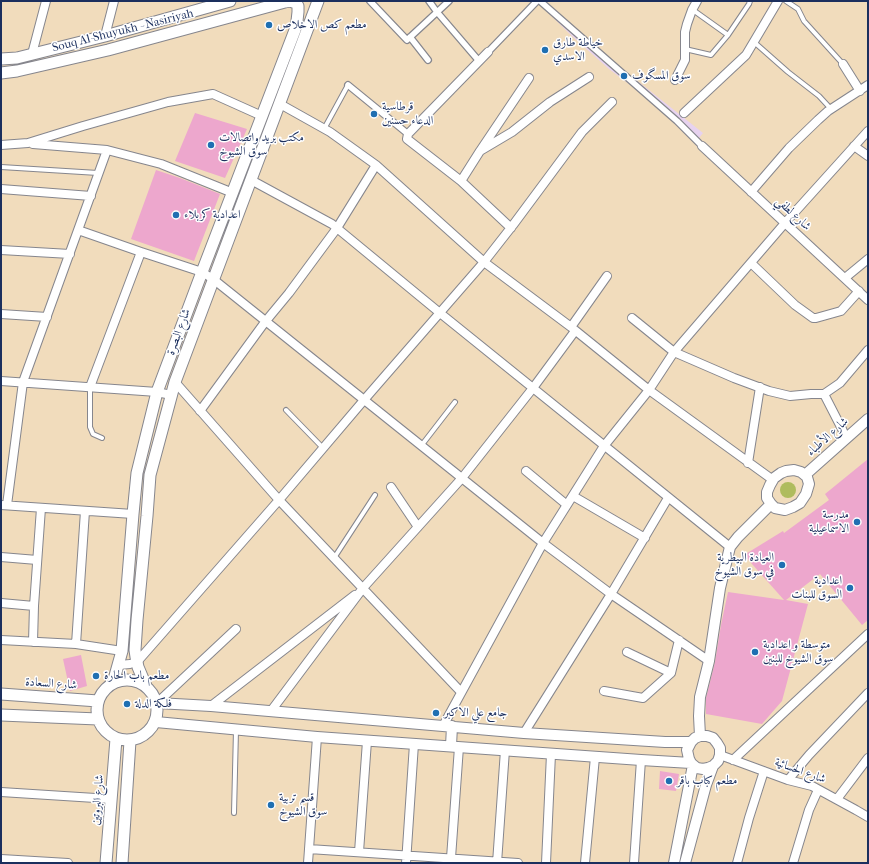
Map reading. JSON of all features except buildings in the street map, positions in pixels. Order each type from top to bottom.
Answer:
[{"type":"main road","name":"Souq Al-Shuyukh - Nasiriyah","points":[[1,60],[16,58],[105,36],[230,1]]},
{"type":"main road","name":"Souq Al-Shuyukh - Nasiriyah","points":[[1,73],[17,71],[108,50],[277,4],[295,2],[306,7],[315,4],[318,1]]},
{"type":"main road","name":"شارع البصرة","points":[[146,686],[140,673],[135,650],[150,475],[175,382],[318,1]]},
{"type":"main road","name":"شارع البصرة","points":[[113,683],[122,651],[137,473],[157,392],[297,21],[298,12],[295,2]]},
{"type":"main road","points":[[121,680],[130,680],[146,686],[153,693],[157,702],[158,712],[156,722],[146,735],[138,739],[123,741],[116,739],[102,728],[98,720],[98,701],[102,694],[113,683],[121,680]]},
{"type":"main road","name":"شارع السعادة","points":[[1,694],[98,701]]},
{"type":"main road","points":[[1,715],[98,720]]},
{"type":"main road","name":"شارع البروتين","points":[[106,863],[116,739]]},
{"type":"main road","points":[[122,863],[130,741]]},
{"type":"street","points":[[32,54],[46,1]]},
{"type":"street","points":[[105,36],[114,1]]},
{"type":"street","points":[[370,1],[407,40],[449,1]]},
{"type":"street","points":[[429,1],[479,61]]},
{"type":"street","points":[[511,228],[461,181],[407,139],[408,134],[536,1]]},
{"type":"street","points":[[540,1],[677,120],[702,146]]},
{"type":"street","points":[[675,80],[685,60],[685,32],[692,10],[697,1]]},
{"type":"street","points":[[684,113],[746,55],[776,2]]},
{"type":"street","points":[[410,37],[428,60]]},
{"type":"street","points":[[843,64],[860,91]]},
{"type":"street","points":[[480,151],[512,132],[550,102],[589,77]]},
{"type":"street","points":[[461,181],[529,78]]},
{"type":"street","points":[[348,85],[408,134]]},
{"type":"street","points":[[751,192],[789,148],[818,120],[831,109],[868,85]]},
{"type":"street","points":[[28,143],[168,102],[213,94],[262,116]]},
{"type":"street","points":[[119,664],[130,664],[137,662],[484,262],[582,132],[612,102]]},
{"type":"street","points":[[280,104],[330,132],[376,166],[484,262],[573,329],[649,390],[773,480]]},
{"type":"street","points":[[451,858],[455,747],[448,726],[461,692],[543,543],[604,446],[649,390],[674,352],[785,223],[868,131]]},
{"type":"street","points":[[1,145],[28,143],[108,150],[161,164],[233,193]]},
{"type":"street","name":"شارع لطفي","points":[[702,146],[868,300]]},
{"type":"street","points":[[854,146],[868,156]]},
{"type":"street","points":[[108,150],[23,382],[4,505],[133,514]]},
{"type":"street","points":[[200,411],[265,322],[337,228],[376,166]]},
{"type":"street","points":[[251,180],[332,224],[730,547]]},
{"type":"street","points":[[1,189],[91,196]]},
{"type":"street","points":[[78,230],[202,272],[213,279],[543,543],[612,594],[709,661]]},
{"type":"street","points":[[1,250],[70,254]]},
{"type":"street","points":[[90,387],[140,252]]},
{"type":"street","points":[[844,278],[868,259]]},
{"type":"street","points":[[751,263],[795,305],[813,318],[840,312],[858,291]]},
{"type":"street","points":[[271,711],[363,588],[462,478],[533,388],[607,276]]},
{"type":"street","points":[[1,314],[47,317]]},
{"type":"street","points":[[632,318],[674,352],[734,378],[769,391],[790,396],[824,394],[840,383],[868,350]]},
{"type":"street","points":[[1,381],[157,392],[171,395]]},
{"type":"street","points":[[175,382],[279,500],[461,692]]},
{"type":"street","points":[[748,463],[760,387]]},
{"type":"street","points":[[824,394],[846,438]]},
{"type":"street","name":"شارع الأطباء","points":[[805,475],[868,419]]},
{"type":"street","points":[[788,470],[799,470],[805,475],[808,479],[809,487],[800,503],[785,510],[777,509],[771,504],[767,498],[767,492],[773,480],[781,473],[788,470]]},
{"type":"street","points":[[526,471],[567,505]]},
{"type":"street","points":[[391,487],[418,527]]},
{"type":"street","points":[[572,496],[645,538]]},
{"type":"street","points":[[524,732],[612,594],[668,498]]},
{"type":"street","points":[[700,736],[700,698],[709,661],[720,588],[730,547],[771,504]]},
{"type":"street","points":[[33,642],[41,508]]},
{"type":"street","points":[[76,644],[86,511]]},
{"type":"street","points":[[1,557],[37,560]]},
{"type":"street","points":[[211,706],[363,588]]},
{"type":"street","points":[[1,603],[34,606]]},
{"type":"street","points":[[157,702],[236,629]]},
{"type":"street","points":[[733,760],[868,634]]},
{"type":"street","points":[[1,640],[76,644],[122,651]]},
{"type":"street","points":[[604,691],[643,698],[671,673],[679,640]]},
{"type":"street","points":[[627,652],[671,673]]},
{"type":"street","points":[[788,780],[809,754],[868,693]]},
{"type":"street","points":[[157,702],[524,732],[665,742],[690,742]]},
{"type":"street","points":[[156,722],[317,737],[692,764]]},
{"type":"street","points":[[700,736],[713,738],[720,748],[718,761],[713,766],[703,769],[692,764],[687,755],[690,742],[700,736]]},
{"type":"street","points":[[308,863],[317,737]]},
{"type":"street","points":[[359,852],[367,740]]},
{"type":"street","points":[[407,859],[414,744]]},
{"type":"street","points":[[497,862],[505,750]]},
{"type":"street","points":[[546,863],[551,754]]},
{"type":"street","name":"شارع الحسائية","points":[[720,755],[788,780],[812,786],[868,817]]},
{"type":"street","points":[[585,863],[595,757]]},
{"type":"street","points":[[837,799],[868,758]]},
{"type":"street","points":[[634,863],[641,760]]},
{"type":"street","points":[[674,863],[692,764]]},
{"type":"street","points":[[685,863],[706,785],[713,766]]},
{"type":"street","points":[[737,863],[764,771]]},
{"type":"street","points":[[795,863],[809,810],[818,790]]},
{"type":"street","points":[[1,792],[111,799]]},
{"type":"street","points":[[309,849],[359,852],[407,859],[451,858],[518,863]]},
{"type":"street","points":[[1,859],[68,863]]},
{"type":"lane","points":[[685,49],[711,55],[728,35],[750,1]]},
{"type":"lane","points":[[786,1],[798,9],[804,21],[843,64]]},
{"type":"lane","points":[[692,10],[728,35]]},
{"type":"lane","points":[[753,42],[819,96],[831,109]]},
{"type":"lane","points":[[324,129],[348,85]]},
{"type":"lane","points":[[1,167],[99,174]]},
{"type":"lane","points":[[90,387],[90,427],[92,434],[102,438]]},
{"type":"lane","points":[[422,446],[455,402]]},
{"type":"lane","points":[[286,410],[323,448]]},
{"type":"lane","points":[[334,558],[375,495]]},
{"type":"lane","points":[[234,813],[236,730]]},
{"type":"shaded area","name":"سوق المسگوف","points":[[536,1],[616,66],[703,133],[695,143],[684,130],[609,69]]},
{"type":"green space","points":[[788,482],[795,487],[796,490],[791,497],[788,498],[781,493],[780,490],[785,483]]},
{"type":"place","name":"مطعم كص الاخلاص","points":[[269,25]]},
{"type":"place","name":"خياطة طارق الاسدي","points":[[545,50]]},
{"type":"place","name":"سوق المسگوف","points":[[624,76]]},
{"type":"place","name":"قرطاسية الدعاء حسنين","points":[[374,114]]},
{"type":"place","name":"مكتب بريد واتصالات سوق الشيوخ","points":[[211,145]]},
{"type":"place","name":"اعدادية كربلاء","points":[[176,215]]},
{"type":"place","name":"مدرسة الاسماعيلية","points":[[857,522]]},
{"type":"place","name":"العيادة البيطرية في سوق الشيوخ","points":[[782,565]]},
{"type":"place","name":"اعدادية السوق للبنات","points":[[850,588]]},
{"type":"place","name":"متوسطة و اعدادية سوق الشيوخ للبنين","points":[[755,652]]},
{"type":"place","name":"مطعم باب الحارة","points":[[96,676]]},
{"type":"place","name":"فلكة الدلة","points":[[127,704]]},
{"type":"place","name":"جامع علي الاكبر","points":[[436,713]]},
{"type":"place","name":"مطعم كباب باقر","points":[[669,781]]},
{"type":"place","name":"قسم تربية سوق الشيوخ","points":[[271,805]]}]
